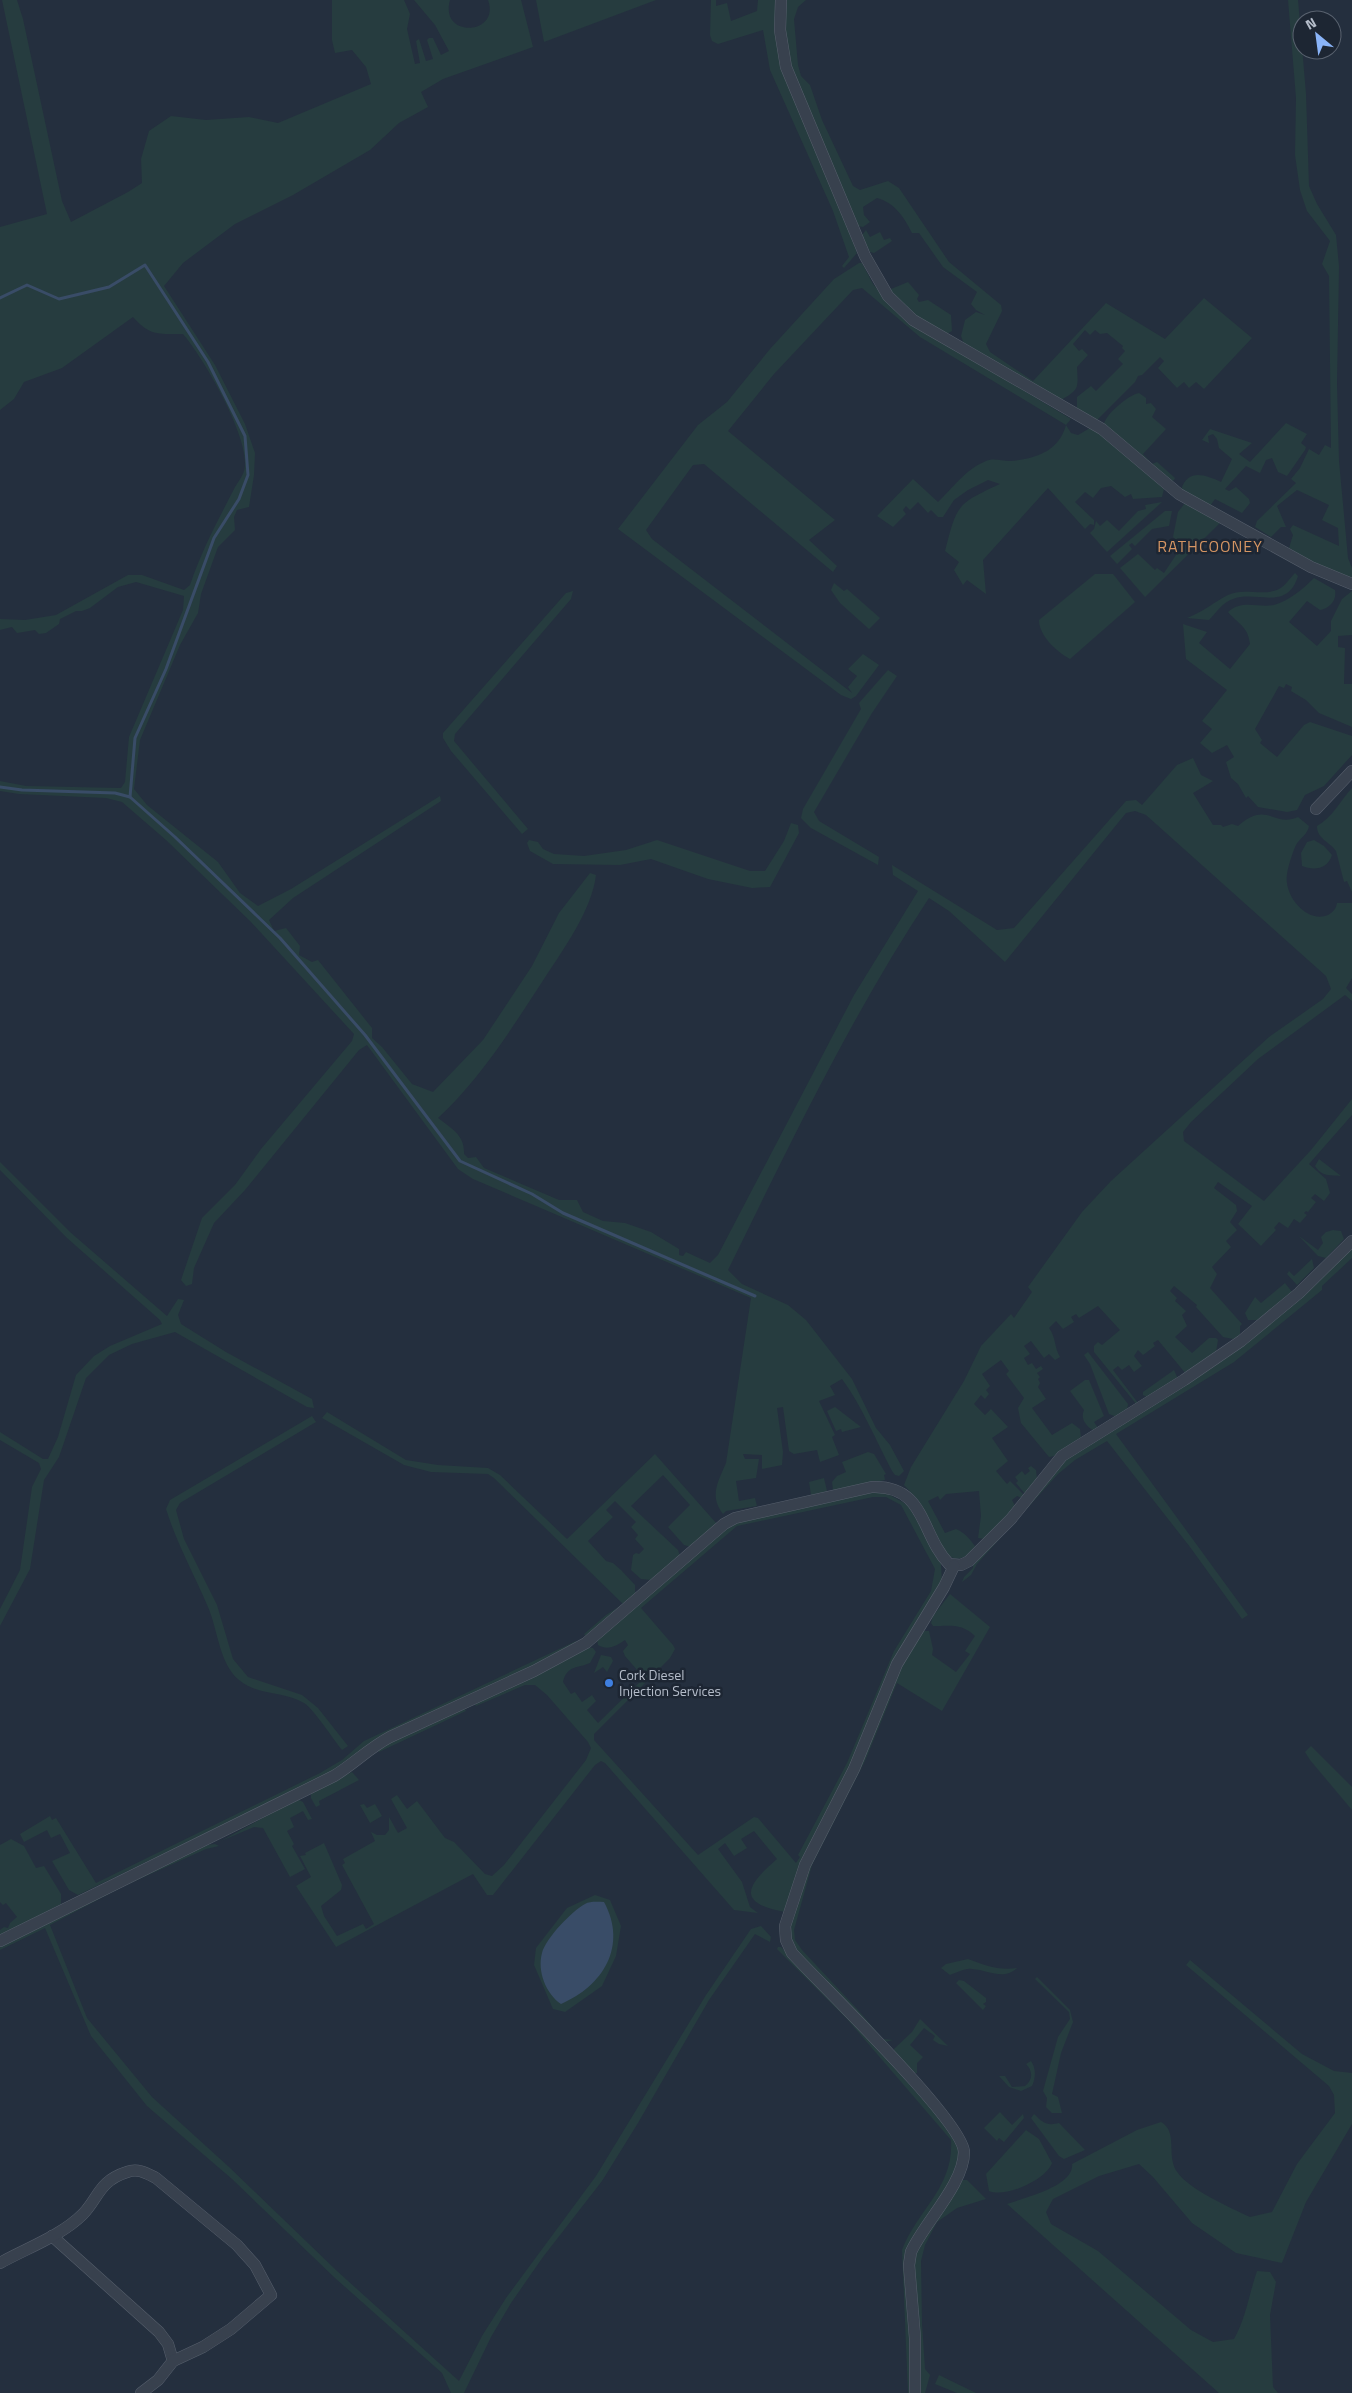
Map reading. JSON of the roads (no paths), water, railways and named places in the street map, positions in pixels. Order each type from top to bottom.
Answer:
[{"type":"street","points":[[782,0],[781,37],[786,67],[865,256],[880,285],[900,310],[913,320],[983,362],[1102,429],[1179,494],[1242,527],[1311,567],[1352,584]]},
{"type":"street","points":[[1316,809],[1352,771]]},
{"type":"street","points":[[915,2393],[914,2338],[909,2265],[911,2252],[960,2171],[963,2146],[949,2122],[913,2081],[792,1954],[785,1933],[787,1916],[805,1865],[854,1769],[897,1664],[954,1566],[969,1561],[995,1536],[1062,1456],[1184,1380],[1242,1341],[1299,1293],[1352,1241]]},
{"type":"street","points":[[0,1941],[334,1776],[346,1769],[370,1748],[390,1737],[534,1671],[579,1647],[609,1625],[694,1550],[735,1518],[872,1488],[896,1489],[910,1500],[943,1558],[954,1566]]},
{"type":"street","points":[[0,2263],[52,2236],[84,2213],[99,2190],[111,2180],[128,2171],[142,2170],[156,2178],[237,2245],[255,2265],[271,2295],[231,2329],[173,2361],[158,2380],[141,2393]]},
{"type":"street","points":[[52,2236],[159,2332],[168,2344],[173,2361]]},
{"type":"water","points":[[589,1902],[604,1902],[611,1918],[613,1934],[612,1949],[607,1963],[589,1987],[561,2004],[551,1994],[544,1982],[541,1960],[544,1947],[560,1926],[585,1904]]},
{"type":"waterway","points":[[0,298],[27,285],[59,299],[109,287],[145,265],[208,362],[245,436],[248,475],[239,499],[214,538],[166,669],[135,738],[130,797]]},
{"type":"waterway","points":[[0,787],[22,790],[115,793],[130,797],[175,837],[280,938],[365,1035],[460,1161],[532,1194],[563,1213],[755,1296]]},
{"type":"place","name":"Cork Diesel Injection Services","points":[[609,1683]]},
{"type":"district","name":"RATHCOONEY","points":[[1210,546]]}]
